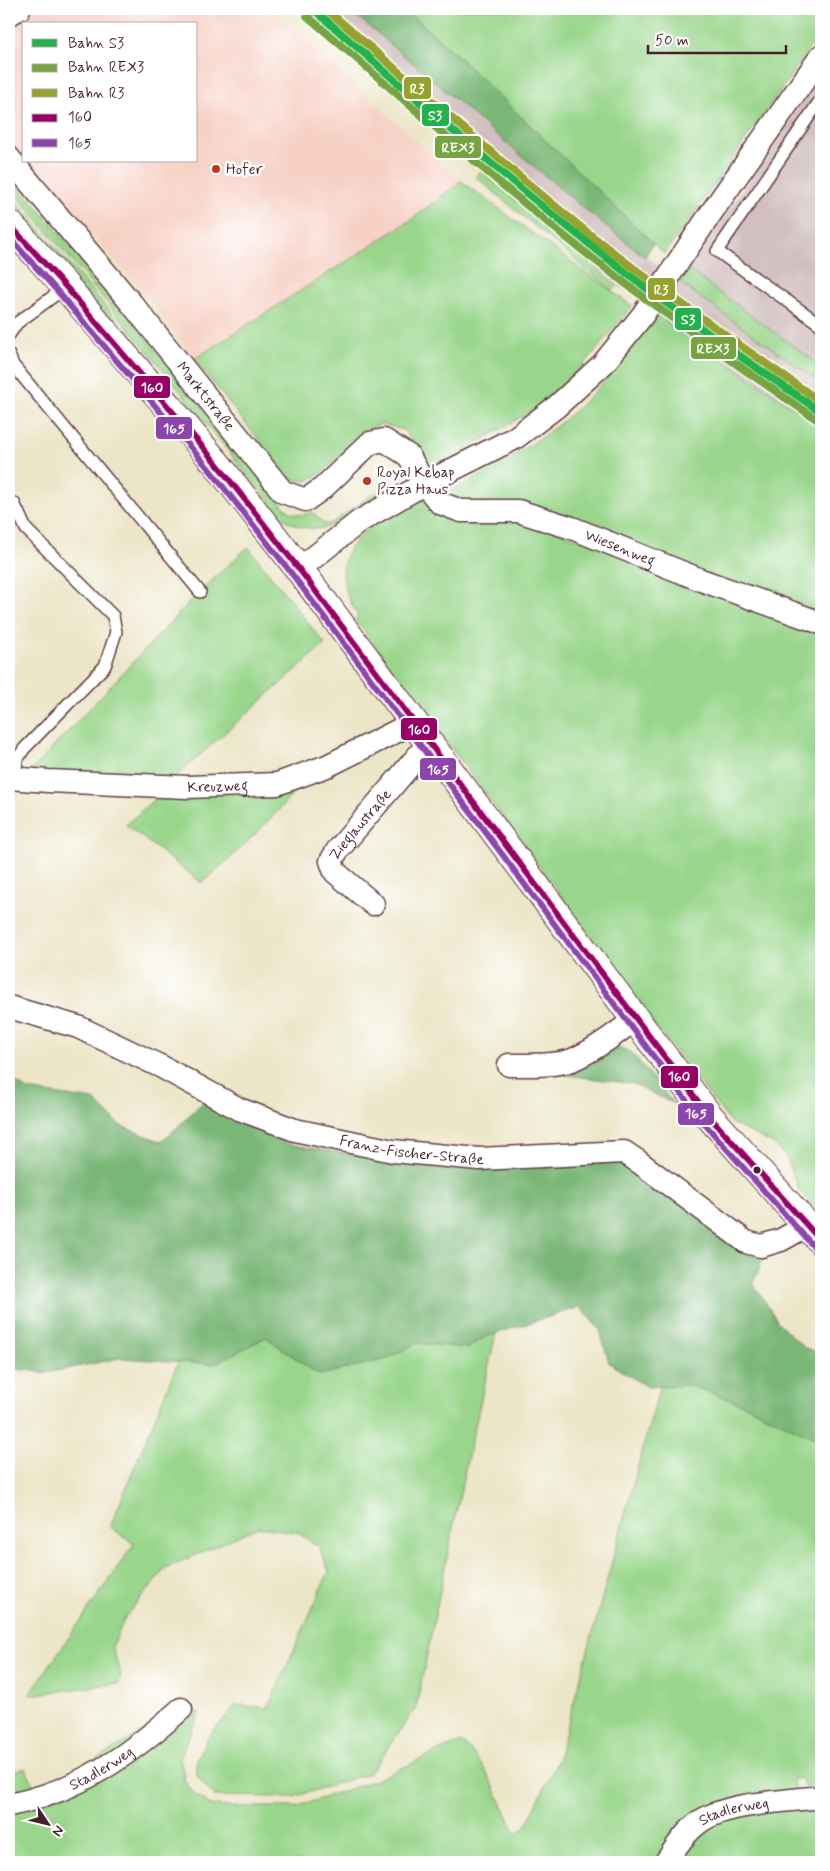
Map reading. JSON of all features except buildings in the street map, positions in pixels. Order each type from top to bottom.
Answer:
[{"type":"main road","points":[[9,224],[66,286],[216,464],[299,569],[709,1116],[814,1234]]},
{"type":"street","points":[[9,14],[19,9]]},
{"type":"street","points":[[299,569],[360,521],[424,484],[515,438],[556,407],[603,364],[642,316],[711,213],[821,56]]},
{"type":"street","name":"Marktstraße","points":[[9,158],[132,304],[283,492],[306,500],[323,488],[370,443],[384,440],[409,456],[424,484]]},
{"type":"street","name":"Wiesenweg","points":[[424,484],[440,503],[461,511],[518,511],[572,528],[702,580],[821,623]]},
{"type":"street","name":"Kreuzweg","points":[[12,778],[187,787],[277,784],[421,733]]},
{"type":"street","name":"Zieglaustraße","points":[[373,904],[335,872],[331,861],[421,733]]},
{"type":"street","name":"Franz-Fischer-Straße","points":[[9,1007],[78,1026],[162,1067],[239,1109],[296,1130],[393,1151],[479,1159],[578,1156],[624,1152],[746,1242],[762,1246],[781,1240],[814,1234]]},
{"type":"street","points":[[510,1065],[534,1065],[570,1060],[607,1041],[635,1019]]},
{"type":"street","name":"Stadlerweg","points":[[9,1805],[24,1802],[77,1783],[112,1764],[154,1733],[181,1708]]},
{"type":"street","name":"Stadlerweg","points":[[666,1862],[680,1841],[701,1821],[729,1808],[821,1797]]},
{"type":"lane","points":[[821,99],[717,251],[821,325]]},
{"type":"lane","points":[[9,335],[17,323],[66,286]]},
{"type":"lane","points":[[9,355],[12,366],[200,592]]},
{"type":"lane","points":[[12,778],[17,760],[24,749],[105,666],[116,632],[113,616],[26,530],[14,503]]},
{"type":"shaded area","points":[[32,9],[271,9],[461,181],[414,218],[194,359],[159,311],[29,162],[198,162],[198,22],[22,22],[22,155],[9,139],[9,21]]},
{"type":"shaded area","points":[[297,9],[349,9],[577,203],[680,283],[821,383],[821,426],[668,323],[665,317],[629,291],[621,288]]},
{"type":"shaded area","points":[[821,74],[821,366],[688,270]]},
{"type":"green space","points":[[349,9],[405,9],[452,51],[653,243],[645,257],[577,203]]},
{"type":"green space","points":[[405,9],[821,9],[821,32],[664,254],[452,51]]},
{"type":"green space","points":[[481,171],[617,286],[613,291],[476,177]]},
{"type":"green space","points":[[9,174],[99,280],[285,508],[292,513],[298,514],[313,512],[324,524],[332,523],[389,483],[387,489],[349,516],[329,527],[316,529],[304,527],[281,517],[165,372],[9,186]]},
{"type":"green space","points":[[461,181],[632,306],[582,367],[533,410],[442,464],[428,463],[404,430],[382,424],[360,431],[339,457],[323,472],[307,481],[290,479],[194,359],[414,218]]},
{"type":"green space","points":[[9,193],[133,339],[204,429],[9,205]]},
{"type":"green space","points":[[688,270],[821,366],[821,383],[680,283]]},
{"type":"green space","points":[[660,314],[665,317],[668,323],[821,426],[821,618],[529,509],[464,508],[445,494],[514,456],[562,422],[610,375]]},
{"type":"green space","points":[[416,500],[425,500],[536,523],[821,628],[821,1213],[799,1190],[786,1157],[775,1145],[731,1123],[654,1024],[555,887],[355,619],[358,616],[347,594],[343,574],[345,558],[353,544],[365,532]]},
{"type":"green space","points":[[248,547],[325,644],[173,779],[28,774],[197,594]]},
{"type":"green space","points":[[300,786],[253,836],[202,883],[126,825],[163,791]]},
{"type":"green space","points":[[622,1048],[632,1053],[674,1104],[634,1084],[565,1075],[593,1063],[612,1049]]},
{"type":"green space","points":[[9,1077],[27,1090],[94,1100],[121,1126],[162,1142],[204,1101],[287,1144],[411,1164],[492,1168],[565,1167],[614,1161],[629,1167],[765,1255],[753,1283],[780,1325],[805,1348],[821,1353],[821,1441],[745,1405],[690,1385],[647,1387],[609,1363],[600,1330],[580,1307],[485,1337],[468,1348],[416,1343],[387,1359],[319,1375],[266,1337],[214,1364],[120,1358],[47,1373],[9,1368]]},
{"type":"green space","points":[[496,1333],[466,1465],[416,1708],[370,1773],[293,1797],[214,1796],[197,1776],[197,1758],[210,1735],[236,1705],[268,1708],[329,1571],[319,1547],[297,1532],[258,1527],[166,1568],[125,1617],[112,1648],[121,1674],[119,1683],[29,1695],[134,1544],[110,1527],[178,1362],[214,1364],[266,1337],[319,1375],[387,1359],[416,1343],[468,1348],[485,1337]]},
{"type":"green space","points":[[689,1385],[745,1405],[821,1441],[821,1792],[809,1794],[800,1778],[792,1780],[797,1792],[729,1803],[657,1862],[9,1862],[9,1812],[181,1709],[199,1713],[180,1758],[185,1782],[195,1795],[211,1805],[225,1807],[296,1807],[376,1780],[462,1742],[479,1761],[516,1833],[525,1828],[558,1760],[660,1386]]},
{"type":"green space","points":[[25,1768],[37,1792],[9,1801],[9,1772]]},
{"type":"green space","points":[[821,1801],[821,1857],[812,1862],[674,1862],[712,1821]]},
{"type":"rail line","name":"S3","points":[[313,9],[556,218],[705,331],[821,412]]},
{"type":"rail line","name":"R3","points":[[326,9],[494,155],[597,240],[680,302],[821,402]]},
{"type":"rail line","name":"REX3","points":[[307,16],[550,225],[700,338],[816,419]]},
{"type":"transit line","name":"160","points":[[9,224],[66,287],[217,464],[299,569],[709,1116],[821,1241]]},
{"type":"transit line","name":"165","points":[[9,237],[210,470],[292,574],[702,1121],[814,1247]]},
{"type":"place","name":"Hofer","points":[[216,169]]},
{"type":"place","name":"Royal Kebap Pizza Haus","points":[[367,481]]}]
